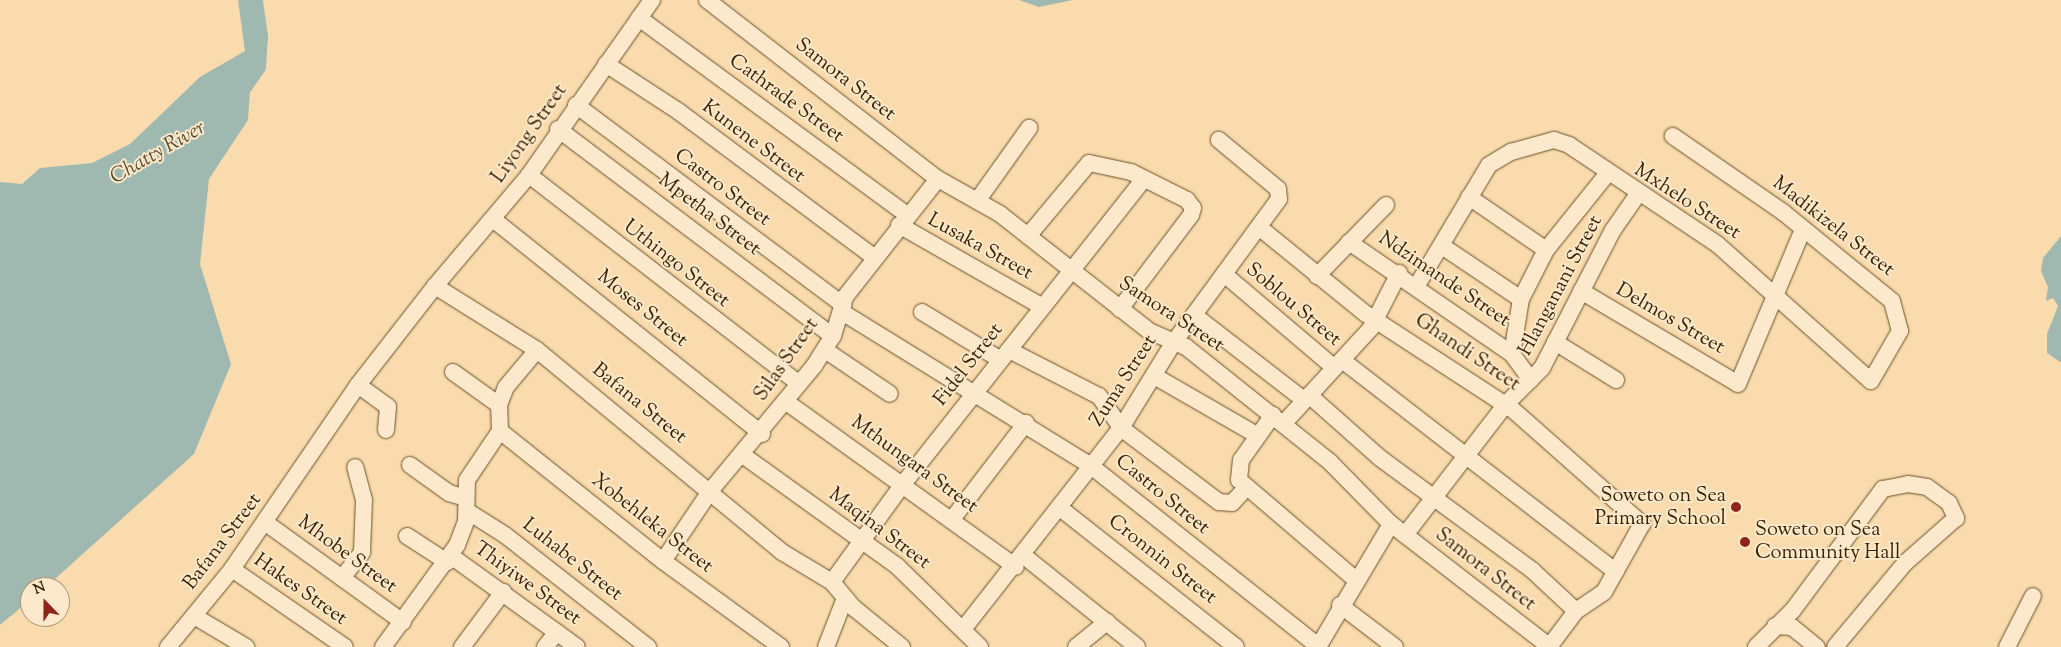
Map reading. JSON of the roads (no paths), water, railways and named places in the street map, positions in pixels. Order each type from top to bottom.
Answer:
[{"type":"street","name":"Liyong Street","points":[[435,286],[494,220],[529,175],[558,129],[652,0]]},
{"type":"street","name":"Samora Street","points":[[707,0],[938,179],[977,200],[1028,236],[1120,310],[1155,335],[1174,342],[1278,419],[1330,462],[1391,524],[1549,647]]},
{"type":"street","name":"Cathrade Street","points":[[639,18],[903,220]]},
{"type":"street","name":"Kunene Street","points":[[606,64],[678,111],[874,257]]},
{"type":"street","name":"Castro Street","points":[[576,105],[842,309],[1026,423],[1091,466],[1318,647]]},
{"type":"street","points":[[977,200],[1030,128]]},
{"type":"street","name":"Mpetha Street","points":[[558,129],[829,343],[890,394]]},
{"type":"street","name":"Madikizela Street","points":[[1673,136],[1803,230],[1882,291],[1898,312],[1897,341],[1871,381]]},
{"type":"street","name":"Zuma Street","points":[[964,628],[1020,562],[1121,428],[1156,377],[1174,342],[1260,228],[1279,199],[1278,189],[1219,140]]},
{"type":"street","name":"Mxhelo Street","points":[[1416,286],[1442,246],[1469,197],[1495,160],[1547,141],[1569,146],[1607,174],[1717,244],[1779,295],[1871,381]]},
{"type":"street","points":[[1028,236],[1085,165],[1116,167],[1187,200],[1193,212],[1120,310]]},
{"type":"street","points":[[1512,354],[1521,299],[1546,250],[1607,174]]},
{"type":"street","name":"Uthingo Street","points":[[529,175],[799,384]]},
{"type":"street","name":"Silas Street","points":[[663,561],[711,490],[744,456],[762,434],[829,343],[842,309],[874,257],[938,179]]},
{"type":"street","name":"Fidel Street","points":[[832,582],[903,484],[1005,355],[1041,306],[1144,179]]},
{"type":"street","name":"Hlanganani Street","points":[[1406,535],[1438,497],[1505,405],[1532,380],[1556,342],[1581,291],[1638,194]]},
{"type":"street","points":[[1469,197],[1546,250]]},
{"type":"street","points":[[1317,276],[1386,205]]},
{"type":"street","name":"Moses Street","points":[[494,220],[762,434]]},
{"type":"street","name":"Lusaka Street","points":[[903,220],[1041,306]]},
{"type":"street","name":"Ghandi Street","points":[[1260,228],[1317,276],[1376,319],[1505,405],[1642,524],[1616,572]]},
{"type":"street","points":[[1779,295],[1803,230]]},
{"type":"street","name":"Ndzimande Street","points":[[1349,242],[1399,273],[1512,354],[1532,380]]},
{"type":"street","points":[[1442,246],[1521,299]]},
{"type":"street","points":[[1355,579],[1245,489],[1238,476],[1239,465],[1258,435],[1307,398],[1376,319],[1399,273]]},
{"type":"street","name":"Soblou Street","points":[[1224,274],[1338,364],[1468,456],[1616,572]]},
{"type":"street","name":"Bafana Street","points":[[168,647],[232,569],[266,523],[358,385],[435,286],[537,350],[711,490],[788,556],[832,582],[845,598],[902,647]]},
{"type":"street","name":"Delmos Street","points":[[1581,291],[1738,384],[1779,295]]},
{"type":"street","points":[[922,312],[1005,355],[1099,396],[1110,406],[1121,428],[1225,505],[1245,489]]},
{"type":"street","points":[[1194,314],[1307,398],[1380,458],[1438,497],[1532,570],[1576,611]]},
{"type":"street","points":[[1556,342],[1616,380]]},
{"type":"street","points":[[383,647],[449,559],[466,505],[472,469],[500,430],[499,405],[506,388],[537,350]]},
{"type":"street","points":[[453,372],[499,405]]},
{"type":"street","points":[[1156,377],[1258,435]]},
{"type":"street","points":[[358,385],[388,407],[386,430]]},
{"type":"street","name":"Mthungara Street","points":[[786,401],[903,484],[1106,622],[1137,647]]},
{"type":"street","points":[[953,518],[1026,423]]},
{"type":"street","name":"Xobehleka Street","points":[[500,430],[663,561],[781,647]]},
{"type":"street","name":"Maqina Street","points":[[744,456],[911,578],[964,628],[980,647]]},
{"type":"street","name":"Luhabe Street","points":[[410,465],[466,505],[648,647]]},
{"type":"street","points":[[342,578],[362,552],[364,500],[355,466]]},
{"type":"street","points":[[1756,647],[1793,610],[1883,489],[1922,484],[1949,503],[1956,518],[1905,563],[1835,647]]},
{"type":"street","name":"Cronnin Street","points":[[1060,508],[1236,647]]},
{"type":"street","name":"Mhobe Street","points":[[266,523],[403,622]]},
{"type":"street","points":[[1318,647],[1355,579],[1391,524]]},
{"type":"street","name":"Thiyiwe Street","points":[[407,536],[503,592],[577,647]]},
{"type":"street","name":"Hakes Street","points":[[232,569],[345,647]]},
{"type":"street","points":[[1549,647],[1576,611],[1604,592],[1616,572]]},
{"type":"street","points":[[462,647],[503,592]]},
{"type":"street","points":[[2007,647],[2033,596]]},
{"type":"street","points":[[826,647],[845,598]]},
{"type":"street","points":[[1340,606],[1395,647]]},
{"type":"street","points":[[194,616],[246,647]]},
{"type":"street","points":[[1076,647],[1106,622]]},
{"type":"street","points":[[1775,626],[1792,627],[1817,647]]},
{"type":"street","points":[[545,647],[556,632]]},
{"type":"water","points":[[238,0],[256,0],[248,120],[209,179],[200,264],[231,364],[194,454],[57,577],[20,577],[20,608],[0,625],[0,182],[22,184],[40,168],[92,163],[130,144],[200,77],[245,51]]},
{"type":"water","points":[[1019,0],[1073,0],[1039,7]]},
{"type":"water","points":[[2061,236],[2060,362],[2047,353],[2047,334],[2058,306],[2053,298],[2046,301],[2048,287],[2041,271],[2043,258]]},
{"type":"waterway","name":"Chatty River","points":[[236,95],[256,66],[258,37],[253,0]]},
{"type":"place","name":"Soweto on Sea Primary School","points":[[1736,507]]},
{"type":"place","name":"Soweto on Sea Community Hall","points":[[1745,542]]}]
